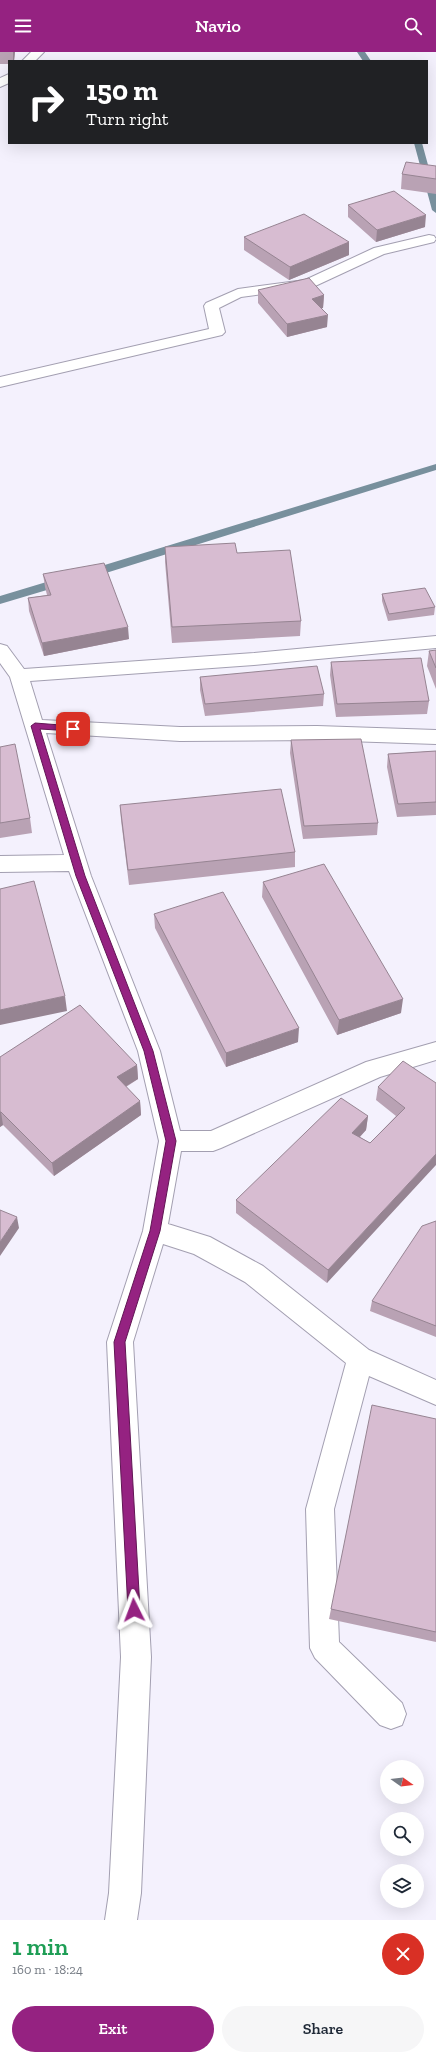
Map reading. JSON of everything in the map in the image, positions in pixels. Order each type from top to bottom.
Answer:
[{"type":"street","points":[[29,60],[38,52]]},
{"type":"street","points":[[0,382],[217,332],[211,306],[238,293],[308,284],[379,251],[430,239]]},
{"type":"street","points":[[18,676],[436,642]]},
{"type":"street","points":[[0,650],[18,676],[77,863],[148,1051],[171,1141],[155,1231],[120,1342],[136,1657],[125,1893],[121,1920]]},
{"type":"street","points":[[35,726],[180,734],[317,732],[436,737]]},
{"type":"street","points":[[0,864],[77,863]]},
{"type":"street","points":[[171,1141],[213,1141],[374,1069],[436,1051]]},
{"type":"street","points":[[155,1231],[201,1245],[254,1274],[360,1359],[436,1393]]},
{"type":"street","points":[[360,1359],[320,1508],[325,1648],[391,1714]]},
{"type":"building","points":[[406,162],[436,166],[436,179],[402,174]]},
{"type":"building","points":[[394,191],[426,215],[377,230],[348,205]]},
{"type":"building","points":[[304,214],[349,242],[290,267],[244,237]]},
{"type":"building","points":[[309,278],[324,295],[312,299],[328,315],[287,324],[258,290]]},
{"type":"building","points":[[235,543],[237,553],[290,550],[301,621],[172,627],[165,547]]},
{"type":"building","points":[[104,563],[128,627],[42,643],[28,598],[51,595],[43,574]]},
{"type":"building","points":[[425,588],[435,607],[389,614],[382,594]]},
{"type":"building","points":[[436,650],[436,668],[429,651]]},
{"type":"building","points":[[421,658],[429,701],[337,704],[331,662]]},
{"type":"building","points":[[317,666],[324,694],[205,704],[200,677]]},
{"type":"building","points":[[361,739],[378,823],[304,826],[291,740]]},
{"type":"building","points":[[15,744],[30,818],[0,823],[0,747]]},
{"type":"building","points":[[436,751],[436,802],[398,804],[388,754]]},
{"type":"building","points":[[281,789],[295,852],[128,870],[120,805]]},
{"type":"building","points":[[324,864],[403,999],[339,1020],[263,882]]},
{"type":"building","points":[[34,881],[65,996],[0,1010],[0,889]]},
{"type":"building","points":[[223,892],[299,1028],[226,1053],[154,914]]},
{"type":"building","points":[[80,1005],[137,1065],[117,1077],[140,1101],[52,1163],[0,1112],[0,1057]]},
{"type":"building","points":[[403,1061],[436,1083],[436,1154],[328,1270],[236,1200],[341,1098],[368,1116],[352,1133],[370,1143],[405,1108],[378,1087]]},
{"type":"building","points":[[0,1210],[17,1217],[0,1242]]},
{"type":"building","points":[[436,1221],[436,1326],[372,1301],[422,1226]]},
{"type":"building","points":[[372,1405],[436,1419],[436,1632],[331,1609]]},
{"type":"waterway","points":[[361,52],[366,60]]},
{"type":"waterway","points":[[418,144],[436,210]]},
{"type":"waterway","points":[[89,574],[436,467]]},
{"type":"waterway","points":[[0,600],[63,581]]},
{"type":"route","points":[[73,729],[35,726],[80,876],[148,1051],[171,1141],[155,1231],[120,1342],[134,1610]]}]
